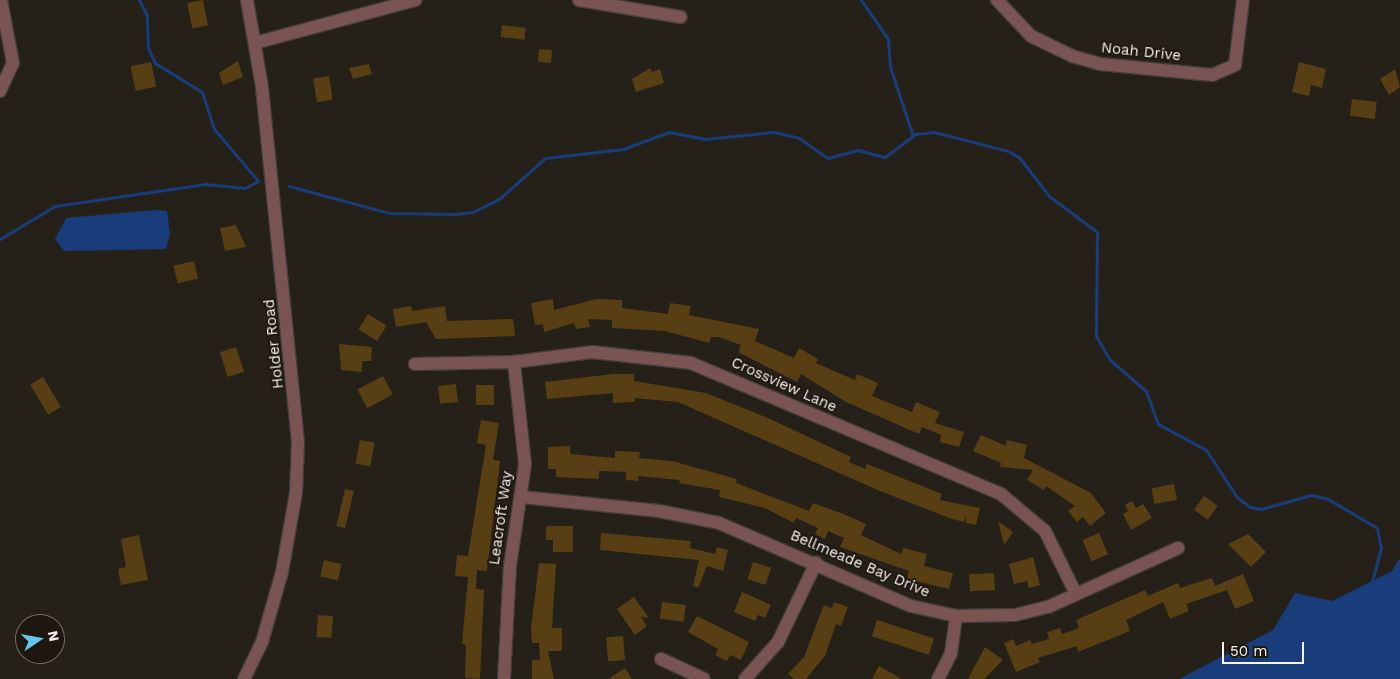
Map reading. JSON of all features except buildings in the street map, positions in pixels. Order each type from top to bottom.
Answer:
[{"type":"street","points":[[0,91],[10,78],[13,62],[1,0]]},
{"type":"street","name":"Holder Road","points":[[244,679],[262,642],[282,572],[298,466],[296,396],[255,43],[247,0]]},
{"type":"street","points":[[255,43],[415,0]]},
{"type":"street","points":[[579,0],[681,17]]},
{"type":"street","name":"Noah Drive","points":[[996,0],[1031,36],[1088,62],[1212,75],[1235,65],[1243,0]]},
{"type":"street","name":"Crossview Lane","points":[[415,364],[514,362],[592,352],[649,355],[691,363],[759,390],[879,446],[1001,494],[1045,531],[1076,594]]},
{"type":"street","name":"Leacroft Way","points":[[504,679],[510,575],[522,498],[525,464],[514,362]]},
{"type":"street","name":"Bellmeade Bay Drive","points":[[522,498],[690,516],[749,533],[911,606],[956,616],[1015,615],[1076,594],[1178,548]]},
{"type":"street","points":[[745,679],[778,642],[816,563]]},
{"type":"street","points":[[938,679],[951,653],[956,616]]},
{"type":"street","points":[[661,658],[704,679]]},
{"type":"water","points":[[156,210],[167,211],[170,234],[166,249],[64,251],[55,239],[66,218]]},
{"type":"water","points":[[1400,558],[1400,679],[1179,679],[1273,630],[1295,593],[1332,601],[1392,571]]},
{"type":"waterway","points":[[0,239],[55,206],[205,184],[245,188],[258,181],[214,129],[202,92],[155,63],[148,48],[147,15],[139,0]]},
{"type":"waterway","points":[[861,0],[888,39],[890,67],[913,136]]},
{"type":"waterway","points":[[289,186],[389,213],[454,214],[473,212],[499,199],[545,158],[623,149],[669,132],[705,139],[774,132],[799,138],[828,158],[858,150],[885,157],[916,134],[934,132],[1008,151],[1019,157],[1049,196],[1097,232],[1096,336],[1110,360],[1146,391],[1158,424],[1206,450],[1237,497],[1250,507],[1261,509],[1311,495],[1328,499],[1377,528],[1381,548],[1371,585]]}]
